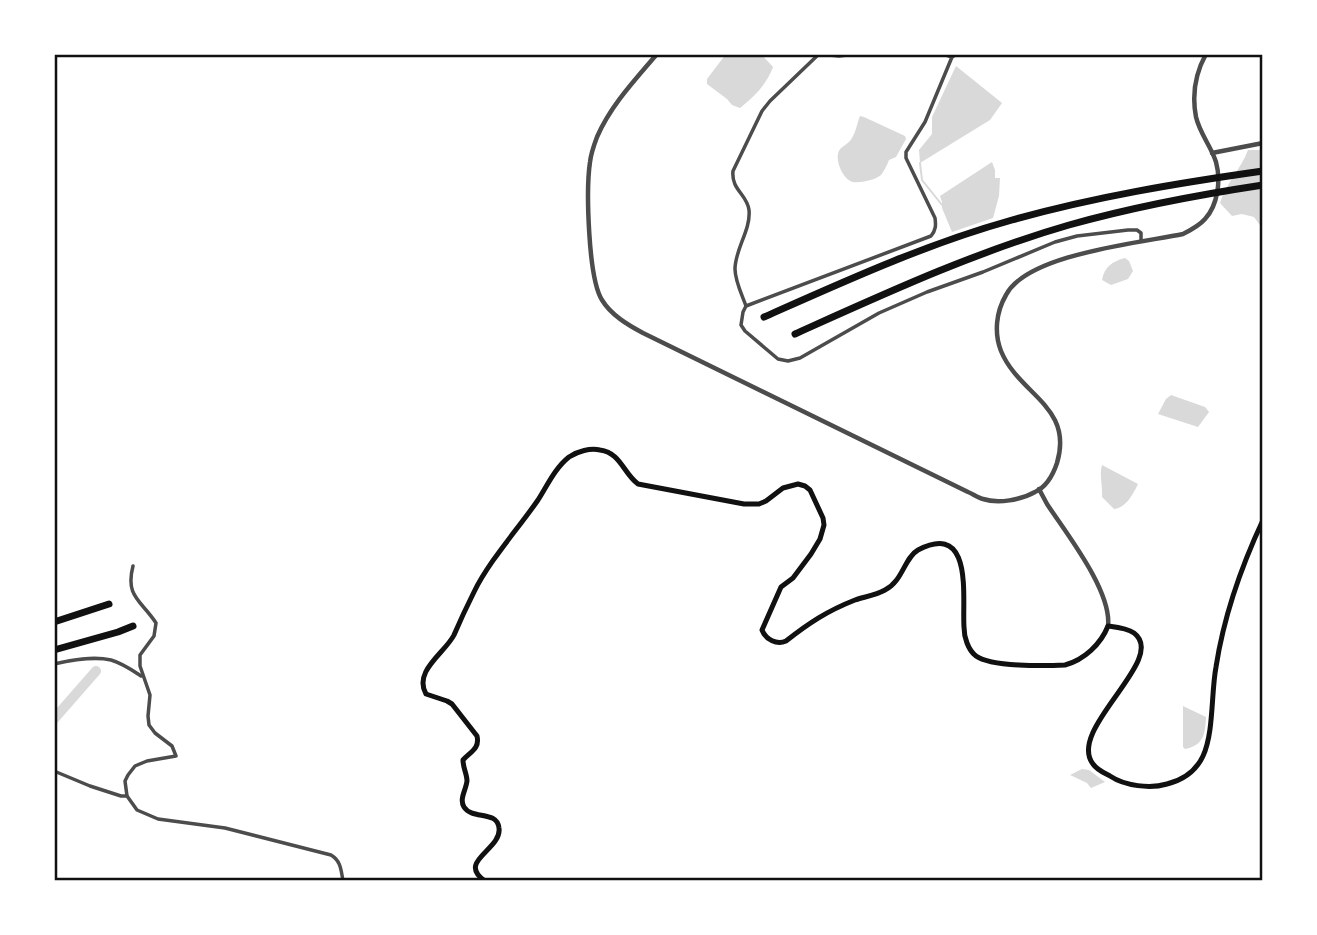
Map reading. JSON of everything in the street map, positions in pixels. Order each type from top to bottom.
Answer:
[{"type":"highway","points":[[764,317],[894,260],[1012,220],[1090,201],[1208,179],[1263,172]]},
{"type":"highway","points":[[795,334],[888,292],[1067,225],[1132,208],[1263,185]]},
{"type":"highway","points":[[54,622],[109,604]]},
{"type":"highway","points":[[54,650],[133,626]]},
{"type":"main road","points":[[485,881],[477,872],[476,866],[481,855],[496,840],[499,828],[492,817],[466,810],[462,800],[467,782],[463,760],[476,747],[477,736],[452,704],[426,694],[423,679],[430,665],[450,643],[484,574],[558,468],[579,452],[591,449],[614,455],[631,480],[638,484],[744,504],[759,504],[790,485],[799,484],[810,490],[823,517],[822,532],[811,554],[793,578],[781,587],[762,630],[770,640],[780,643],[786,641],[819,616],[884,591],[900,577],[913,554],[942,544],[954,550],[958,556],[964,582],[964,630],[969,649],[983,660],[1053,665],[1072,663],[1098,643],[1108,626],[1132,631],[1137,635],[1141,655],[1094,731],[1089,748],[1092,764],[1115,780],[1129,783],[1160,786],[1181,780],[1197,767],[1206,751],[1215,670],[1228,609],[1263,520]]},
{"type":"street","points":[[657,54],[609,114],[591,157],[588,185],[593,266],[597,291],[607,307],[625,323],[643,333],[983,499],[996,501],[1015,499],[1035,492],[1048,481],[1055,469],[1060,444],[1055,419],[1010,369],[1001,351],[997,324],[1006,293],[1030,272],[1048,263],[1069,256],[1183,234],[1205,220],[1213,208],[1218,180],[1216,164],[1199,127],[1194,103],[1198,70],[1206,54]]},
{"type":"street","points":[[856,54],[820,54],[770,101],[762,111],[733,171],[734,185],[749,212],[735,270],[746,306],[741,325],[778,359],[788,361],[800,358],[879,313],[1055,242],[1077,236],[1137,230],[1141,233],[1141,242]]},
{"type":"street","points":[[746,306],[931,236],[936,227],[935,218],[906,158],[906,152],[925,122],[954,56],[943,54]]},
{"type":"street","points":[[1212,153],[1263,143]]},
{"type":"street","points":[[1039,489],[1101,590],[1109,612],[1108,626]]},
{"type":"street","points":[[133,566],[130,575],[131,588],[156,623],[154,635],[140,655],[140,666],[150,695],[149,725],[172,746],[176,756],[135,766],[125,781],[127,796],[137,810],[158,819],[225,828],[331,855],[340,863],[343,881]]},
{"type":"street","points":[[54,664],[72,660],[110,660],[143,677]]},
{"type":"street","points":[[54,771],[82,783],[127,796]]},
{"type":"shaded area","points":[[726,54],[761,54],[773,67],[759,90],[740,108],[732,105],[707,84],[707,79]]},
{"type":"shaded area","points":[[956,66],[1002,103],[990,120],[920,163],[919,150],[932,134],[932,117]]},
{"type":"shaded area","points":[[860,116],[905,136],[906,139],[881,175],[868,181],[853,182],[841,171],[838,154],[855,133]]},
{"type":"shaded area","points":[[1248,150],[1263,150],[1263,233],[1254,217],[1242,214],[1232,216],[1220,203]]},
{"type":"shaded area","points":[[992,162],[995,178],[1000,178],[999,196],[993,218],[952,232],[940,196]]},
{"type":"shaded area","points":[[1125,258],[1133,271],[1128,279],[1111,285],[1102,280],[1110,265]]},
{"type":"shaded area","points":[[1171,395],[1205,407],[1209,412],[1198,427],[1158,414]]},
{"type":"shaded area","points":[[1102,465],[1138,484],[1129,500],[1118,508],[1114,509],[1102,497]]},
{"type":"shaded area","points":[[1183,706],[1206,717],[1200,742],[1185,749],[1183,747]]},
{"type":"shaded area","points":[[1082,769],[1089,770],[1105,782],[1091,788],[1087,783],[1070,775]]},
{"type":"waterway","points":[[920,163],[922,180],[942,205]]},
{"type":"waterway","points":[[54,719],[96,671]]}]
